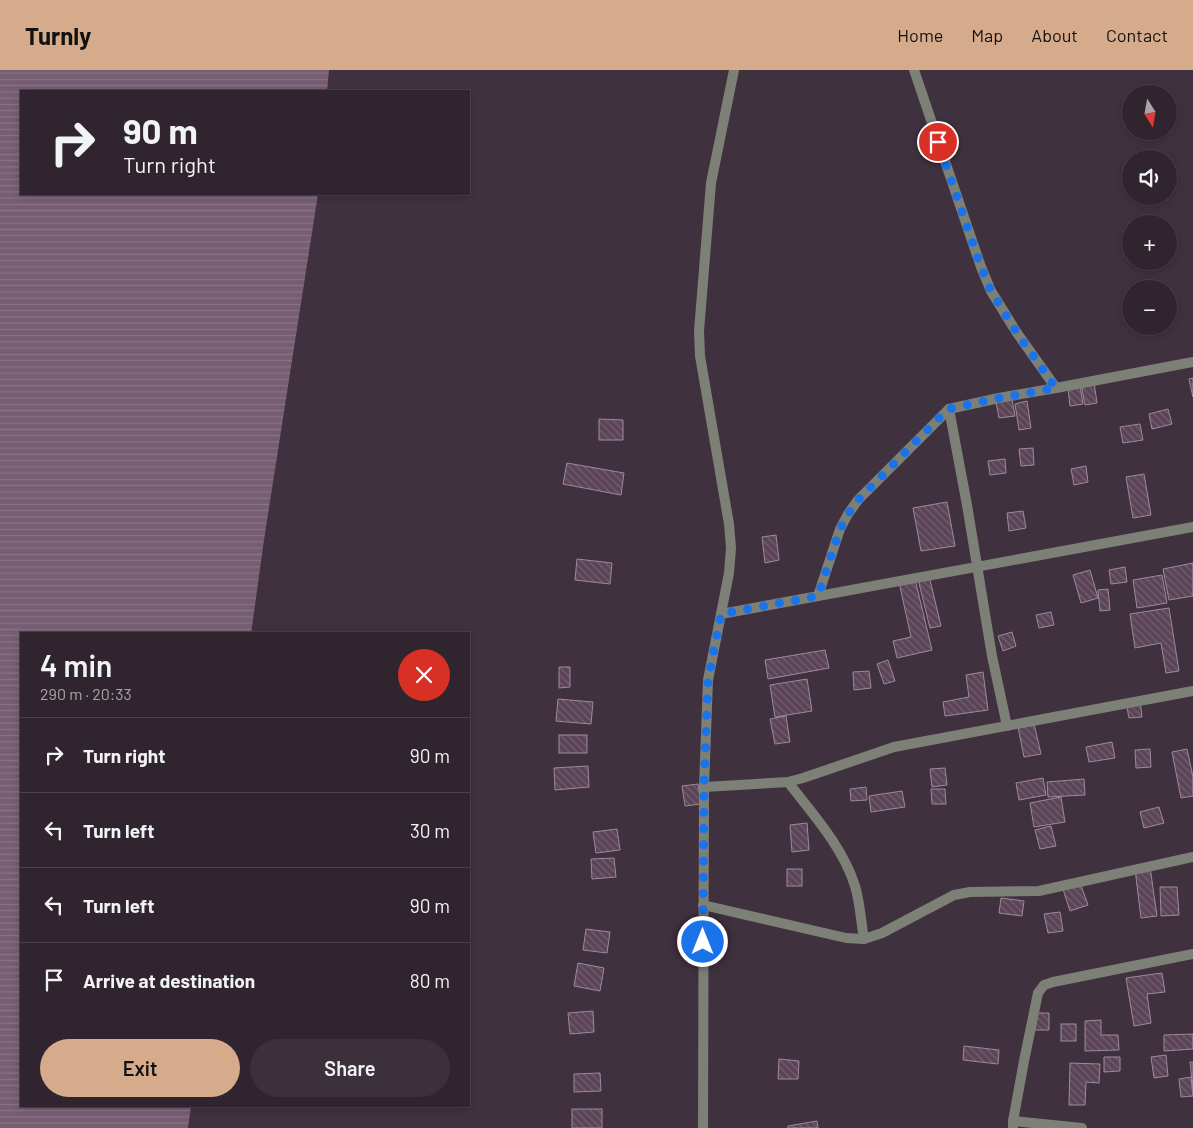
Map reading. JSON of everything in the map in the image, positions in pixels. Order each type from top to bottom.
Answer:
[{"type":"street","points":[[703,1128],[704,787],[708,680],[729,573],[731,548],[730,524],[700,356],[698,331],[711,183],[734,70]]},
{"type":"street","points":[[914,70],[981,267],[991,291],[1017,333],[1056,388]]},
{"type":"street","points":[[818,596],[840,529],[848,514],[858,500],[948,409],[1193,362]]},
{"type":"street","points":[[948,409],[1006,726]]},
{"type":"street","points":[[721,614],[1193,527]]},
{"type":"street","points":[[704,787],[788,782],[894,747],[1193,691]]},
{"type":"street","points":[[788,782],[825,829],[845,863],[855,886],[864,939]]},
{"type":"street","points":[[703,905],[846,938],[864,939],[882,933],[954,895],[970,892],[1040,891],[1193,857]]},
{"type":"street","points":[[1082,1128],[1013,1124],[1038,993],[1044,985],[1053,982],[1193,954]]},
{"type":"shaded area","points":[[0,70],[329,70],[327,90],[20,90],[20,195],[318,195],[251,632],[20,632],[20,1107],[191,1107],[188,1128],[0,1128]]},
{"type":"building","points":[[1193,378],[1193,397],[1189,379]]},
{"type":"building","points":[[1094,382],[1097,403],[1085,405],[1081,384]]},
{"type":"building","points":[[1080,386],[1083,404],[1070,406],[1068,388]]},
{"type":"building","points":[[1012,400],[1015,416],[999,418],[996,402]]},
{"type":"building","points":[[1027,401],[1031,428],[1019,430],[1015,404]]},
{"type":"building","points":[[1168,409],[1172,424],[1152,429],[1149,414]]},
{"type":"building","points":[[599,419],[623,420],[623,440],[599,440]]},
{"type":"building","points":[[1140,424],[1143,440],[1123,443],[1120,427]]},
{"type":"building","points":[[1033,448],[1034,465],[1021,466],[1019,449]]},
{"type":"building","points":[[1005,459],[1006,473],[990,475],[988,461]]},
{"type":"building","points":[[567,463],[624,473],[621,495],[563,484]]},
{"type":"building","points":[[1086,466],[1088,482],[1074,485],[1071,469]]},
{"type":"building","points":[[1144,474],[1151,515],[1133,518],[1126,477]]},
{"type":"building","points":[[947,502],[955,546],[921,551],[913,508]]},
{"type":"building","points":[[1023,511],[1026,528],[1009,531],[1007,513]]},
{"type":"building","points":[[776,535],[779,560],[765,563],[762,537]]},
{"type":"building","points":[[577,559],[612,563],[610,584],[575,580]]},
{"type":"building","points":[[1193,563],[1193,596],[1169,600],[1163,569]]},
{"type":"building","points":[[1125,567],[1127,582],[1111,584],[1109,570]]},
{"type":"building","points":[[1090,570],[1098,598],[1081,603],[1073,575]]},
{"type":"building","points":[[1162,575],[1167,603],[1137,608],[1133,580]]},
{"type":"building","points":[[929,576],[941,626],[930,628],[918,579]]},
{"type":"building","points":[[915,579],[932,650],[897,658],[893,641],[911,637],[899,582]]},
{"type":"building","points":[[1108,589],[1110,610],[1100,611],[1098,590]]},
{"type":"building","points":[[1169,608],[1179,671],[1166,673],[1161,643],[1135,648],[1130,614]]},
{"type":"building","points":[[1051,612],[1054,625],[1039,628],[1036,615]]},
{"type":"building","points":[[1012,632],[1016,646],[1003,651],[998,636]]},
{"type":"building","points":[[825,650],[829,668],[768,679],[765,660]]},
{"type":"building","points":[[888,660],[895,681],[884,684],[877,664]]},
{"type":"building","points":[[559,667],[570,667],[570,687],[559,688]]},
{"type":"building","points":[[869,671],[871,688],[854,690],[853,672]]},
{"type":"building","points":[[983,672],[988,710],[945,716],[943,702],[969,697],[966,675]]},
{"type":"building","points":[[807,679],[812,711],[775,717],[770,685]]},
{"type":"building","points":[[558,699],[593,702],[591,724],[556,721]]},
{"type":"building","points":[[1140,700],[1142,717],[1129,718],[1126,702]]},
{"type":"building","points":[[786,716],[790,742],[775,744],[770,719]]},
{"type":"building","points":[[1034,724],[1041,754],[1024,757],[1018,727]]},
{"type":"building","points":[[559,735],[587,735],[587,753],[559,753]]},
{"type":"building","points":[[1112,742],[1115,758],[1089,762],[1086,747]]},
{"type":"building","points":[[1150,749],[1151,767],[1136,768],[1135,750]]},
{"type":"building","points":[[1187,749],[1193,777],[1193,796],[1181,798],[1172,752]]},
{"type":"building","points":[[588,766],[589,787],[555,790],[554,768]]},
{"type":"building","points":[[945,768],[947,785],[932,787],[930,769]]},
{"type":"building","points":[[1043,778],[1046,795],[1019,800],[1016,783]]},
{"type":"building","points":[[1084,779],[1085,795],[1048,797],[1047,782]]},
{"type":"building","points":[[698,784],[701,804],[685,806],[682,786]]},
{"type":"building","points":[[866,787],[867,800],[851,801],[850,789]]},
{"type":"building","points":[[931,789],[945,789],[946,804],[932,804]]},
{"type":"building","points":[[902,791],[905,807],[871,812],[869,796]]},
{"type":"building","points":[[1061,797],[1065,822],[1034,827],[1030,803]]},
{"type":"building","points":[[1159,807],[1164,823],[1144,828],[1140,812]]},
{"type":"building","points":[[807,823],[809,850],[792,852],[790,825]]},
{"type":"building","points":[[1051,826],[1056,846],[1040,849],[1035,830]]},
{"type":"building","points":[[617,829],[620,850],[596,853],[593,832]]},
{"type":"building","points":[[614,858],[616,877],[592,879],[591,859]]},
{"type":"building","points":[[1150,867],[1157,916],[1141,918],[1135,869]]},
{"type":"building","points":[[787,869],[802,869],[802,886],[787,886]]},
{"type":"building","points":[[1079,880],[1088,905],[1070,911],[1062,886]]},
{"type":"building","points":[[1160,887],[1177,887],[1179,915],[1161,916]]},
{"type":"building","points":[[1001,898],[1024,901],[1022,916],[999,913]]},
{"type":"building","points":[[1060,912],[1063,931],[1048,933],[1044,914]]},
{"type":"building","points":[[586,929],[610,932],[607,953],[583,950]]},
{"type":"building","points":[[578,963],[604,968],[600,991],[574,986]]},
{"type":"building","points":[[1162,973],[1165,992],[1147,994],[1151,1023],[1134,1026],[1126,978]]},
{"type":"building","points":[[593,1011],[594,1032],[570,1034],[568,1013]]},
{"type":"building","points":[[1034,1013],[1049,1013],[1049,1030],[1035,1030]]},
{"type":"building","points":[[1101,1020],[1101,1035],[1118,1035],[1119,1050],[1085,1051],[1085,1021]]},
{"type":"building","points":[[1061,1024],[1076,1024],[1076,1041],[1061,1041]]},
{"type":"building","points":[[1193,1034],[1193,1049],[1164,1051],[1164,1035]]},
{"type":"building","points":[[964,1046],[999,1050],[998,1064],[963,1060]]},
{"type":"building","points":[[1166,1055],[1168,1076],[1154,1078],[1151,1057]]},
{"type":"building","points":[[1104,1057],[1120,1057],[1120,1071],[1104,1072]]},
{"type":"building","points":[[779,1059],[799,1061],[798,1079],[778,1079]]},
{"type":"building","points":[[1190,1062],[1193,1062],[1193,1089]]},
{"type":"building","points":[[1070,1063],[1100,1064],[1099,1083],[1086,1082],[1085,1105],[1069,1105]]},
{"type":"building","points":[[600,1073],[601,1091],[574,1092],[574,1074]]},
{"type":"building","points":[[1191,1077],[1193,1096],[1181,1097],[1179,1079]]},
{"type":"building","points":[[572,1109],[602,1109],[602,1128],[572,1128]]},
{"type":"building","points":[[817,1121],[818,1128],[788,1128],[788,1126]]},
{"type":"route","points":[[703,942],[704,787],[708,680],[721,614],[818,596],[840,529],[848,514],[858,500],[948,409],[1056,388],[1017,333],[991,291],[938,142]]}]
